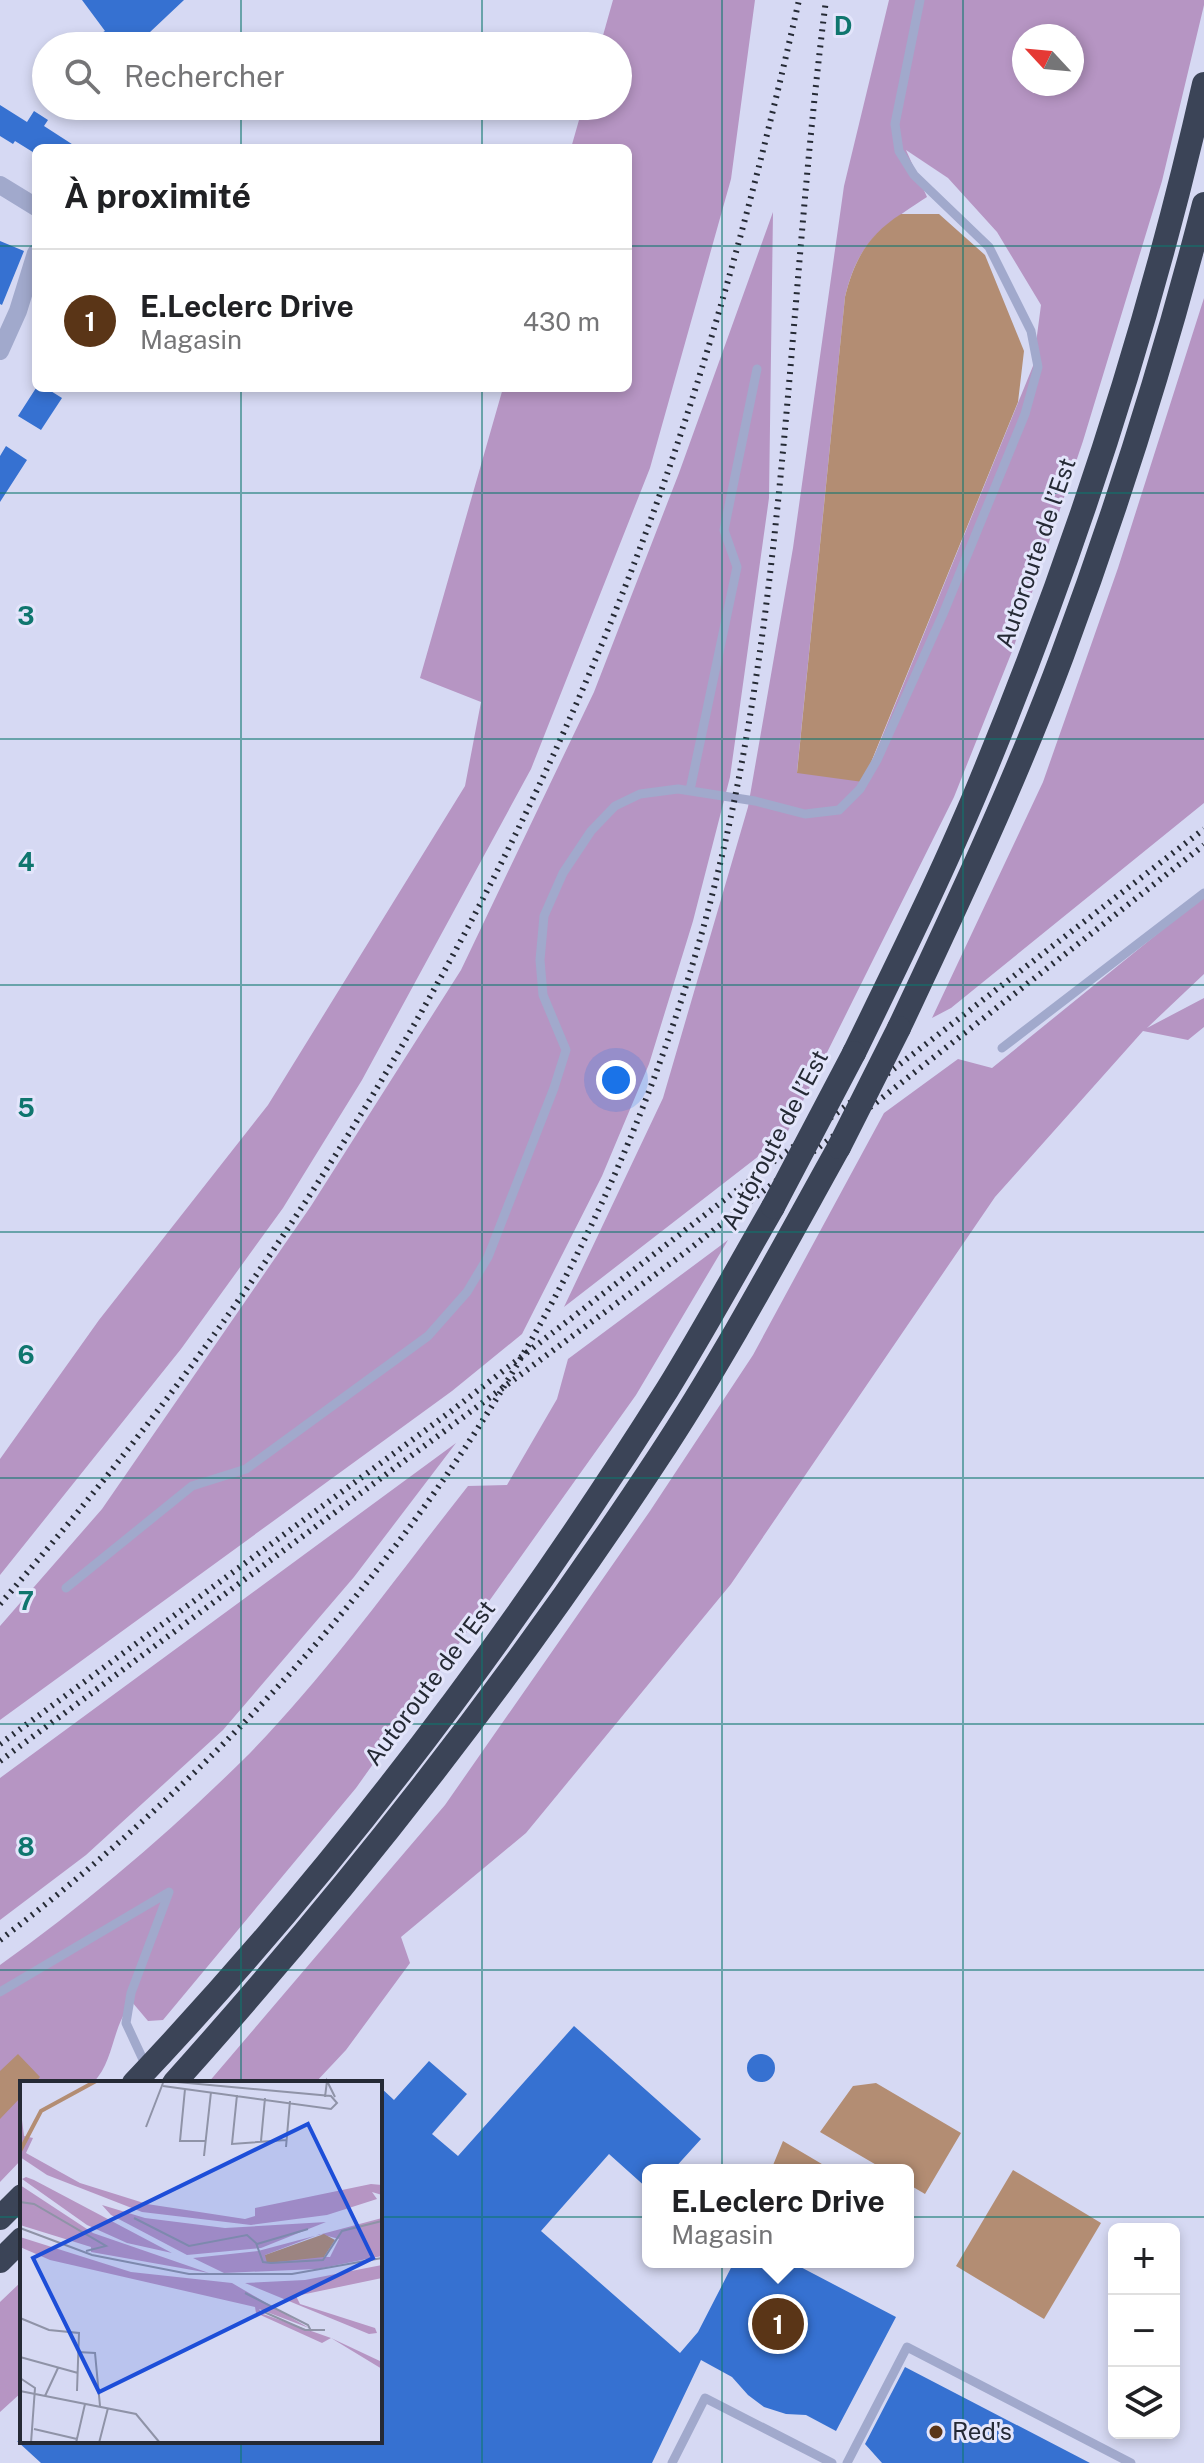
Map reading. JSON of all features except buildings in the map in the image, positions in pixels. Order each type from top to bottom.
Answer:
[{"type":"highway","name":"Autoroute de l’Est","points":[[141,2076],[289,1908],[416,1754],[561,1552],[668,1388],[773,1207],[854,1053],[973,800],[1035,645],[1147,305],[1204,84]]},
{"type":"highway","points":[[176,2081],[319,1918],[435,1776],[556,1608],[690,1406],[748,1311],[839,1147],[975,865],[1062,656],[1134,448],[1204,204]]},
{"type":"highway","points":[[0,2218],[20,2198]]},
{"type":"highway","points":[[0,2261],[20,2241]]},
{"type":"street","points":[[0,185],[32,205]]},
{"type":"street","points":[[0,351],[18,311],[32,266]]},
{"type":"lane","points":[[66,1588],[192,1486],[246,1469],[428,1336],[467,1292],[488,1257],[566,1050],[543,995],[540,960],[544,916],[563,873],[591,831],[615,806],[640,794],[690,790],[805,814],[839,810],[860,789],[943,614],[1025,414],[1038,367],[1025,319],[989,247],[914,175],[899,151],[895,124],[920,0]]},
{"type":"lane","points":[[690,790],[737,567],[724,530],[757,369]]},
{"type":"lane","points":[[1002,1048],[1204,893]]},
{"type":"lane","points":[[0,1992],[169,1892],[131,1993],[126,2023],[141,2076]]},
{"type":"lane","points":[[847,2463],[907,2347],[1131,2463]]},
{"type":"lane","points":[[672,2463],[705,2398],[832,2463]]},
{"type":"shaded area","points":[[613,0],[755,0],[731,179],[650,468],[531,769],[362,1080],[283,1208],[181,1349],[0,1575],[0,1459],[99,1320],[268,1105],[465,786],[481,702],[420,678],[502,392],[632,392],[632,144],[572,144],[579,120],[632,120],[632,32],[604,32]]},
{"type":"shaded area","points":[[889,0],[1204,0],[1162,181],[1083,441],[1013,649],[954,797],[786,1135],[564,1307],[663,1098],[748,807],[793,548],[844,186]],"holes":[[[906,150],[948,178],[997,232],[1041,305],[1033,366],[864,781],[797,772],[845,297],[857,262],[874,238],[884,227],[927,197]]]},
{"type":"shaded area","points":[[773,212],[769,498],[730,777],[693,921],[649,1064],[602,1176],[522,1334],[452,1391],[0,1720],[0,1626],[102,1509],[311,1206],[461,970],[594,692],[679,473]]},
{"type":"shaded area","points":[[901,214],[939,214],[985,255],[1024,351],[1018,402],[863,782],[797,773],[845,297],[864,250],[889,222]]},
{"type":"shaded area","points":[[1204,298],[1204,803],[951,1008],[932,1018],[1043,782],[1118,568]]},
{"type":"shaded area","points":[[1204,896],[1204,974],[1147,1028],[1204,998],[1204,1027],[1188,1040],[1143,1031],[995,1197],[731,1584],[526,1833],[401,1937],[410,1963],[346,2050],[317,2081],[210,2081],[445,1805],[650,1511],[753,1355],[884,1113],[958,1059],[992,1068]]},
{"type":"shaded area","points":[[728,1240],[636,1395],[356,1788],[163,2020],[148,2021],[132,2002],[95,2081],[20,2081],[20,2161],[0,2182],[0,1965],[127,1866],[245,1758],[333,1659],[468,1486],[507,1485],[557,1399],[568,1359]]},
{"type":"shaded area","points":[[456,1443],[354,1577],[223,1730],[86,1855],[0,1920],[0,1778]]},
{"type":"shaded area","points":[[18,2054],[40,2077],[37,2081],[20,2081],[20,2098],[0,2119],[0,2071]]},
{"type":"shaded area","points":[[876,2083],[961,2133],[925,2194],[914,2188],[914,2164],[875,2164],[820,2132],[853,2086]]},
{"type":"shaded area","points":[[783,2141],[822,2164],[773,2164]]},
{"type":"shaded area","points":[[1013,2170],[1101,2223],[1044,2319],[956,2266]]},
{"type":"shaded area","points":[[20,2283],[20,2394],[0,2412],[0,2302]]},
{"type":"railway","points":[[0,1604],[103,1481],[201,1353],[292,1222],[378,1086],[458,947],[530,804],[596,658],[677,446],[735,256],[799,0]]},
{"type":"railway","points":[[0,1940],[141,1822],[270,1695],[385,1559],[487,1413],[575,1259],[647,1096],[704,925],[745,745],[772,560],[826,0]]},
{"type":"railway","points":[[0,1744],[450,1412],[1204,829]]},
{"type":"railway","points":[[0,1761],[687,1251],[1204,845]]},
{"type":"place","name":"E.Leclerc Drive","points":[[778,2324]]},
{"type":"place","name":"Red's","points":[[936,2432]]}]
